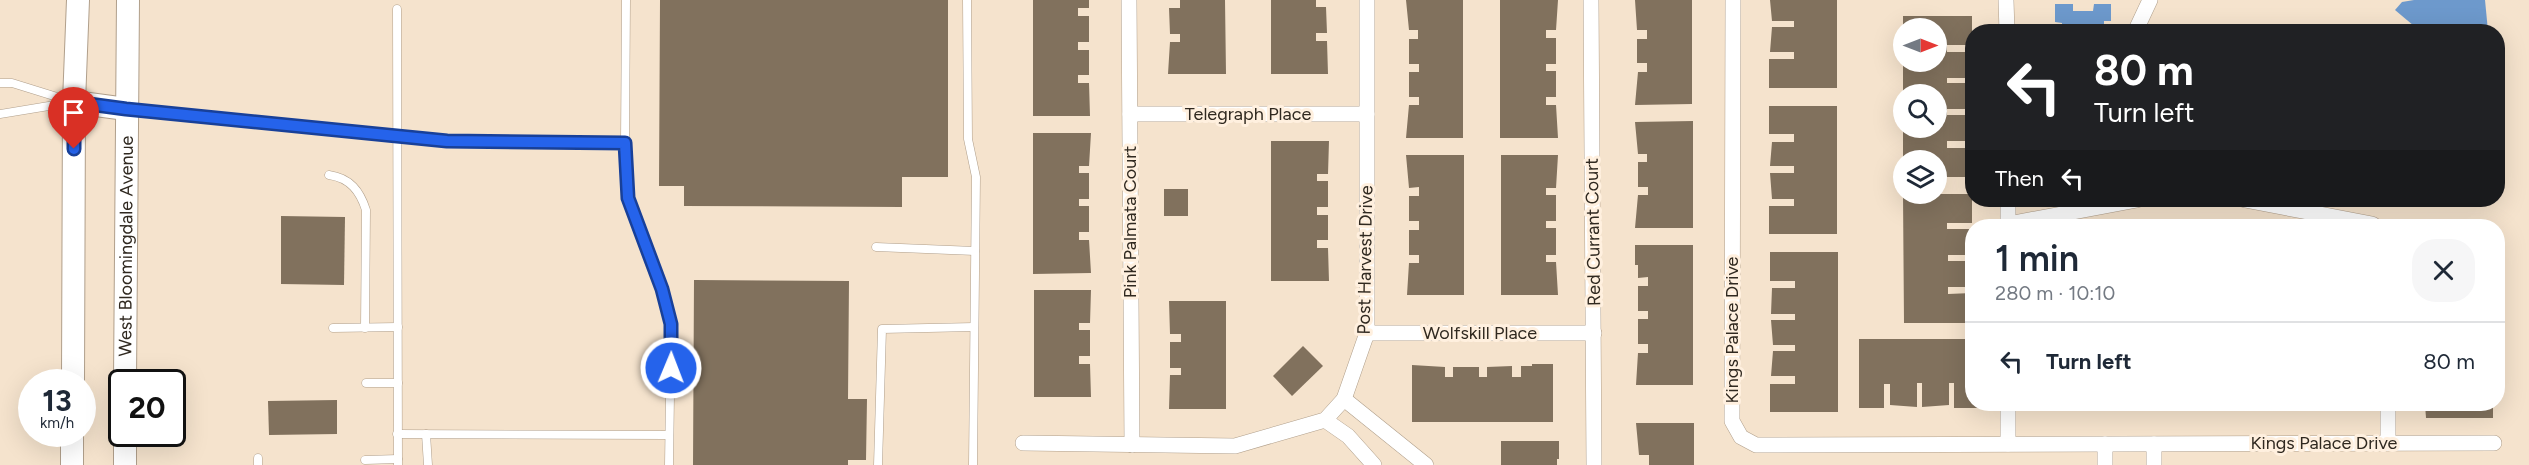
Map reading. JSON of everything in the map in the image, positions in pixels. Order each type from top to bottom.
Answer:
[{"type":"main road","points":[[73,369],[74,102],[78,0]]},
{"type":"main road","name":"West Bloomingdale Avenue","points":[[125,369],[128,0]]},
{"type":"main road","points":[[74,102],[126,109]]},
{"type":"main road","points":[[72,447],[72,465]]},
{"type":"main road","points":[[125,447],[125,465]]},
{"type":"street","name":"Pink Palmata Court","points":[[1129,0],[1132,445]]},
{"type":"street","name":"Post Harvest Drive","points":[[1325,420],[1344,399],[1367,333],[1367,0]]},
{"type":"street","name":"Red Currant Court","points":[[1591,0],[1594,465]]},
{"type":"street","name":"Kings Palace Drive","points":[[1733,0],[1732,421],[1741,437],[1756,445],[2494,443]]},
{"type":"street","points":[[2006,0],[2007,24]]},
{"type":"street","points":[[2139,24],[2150,0]]},
{"type":"street","name":"Telegraph Place","points":[[1130,114],[1367,114]]},
{"type":"street","points":[[2038,219],[2099,207]]},
{"type":"street","points":[[2294,207],[2349,219]]},
{"type":"street","name":"Wolfskill Place","points":[[1367,333],[1594,333]]},
{"type":"street","points":[[1344,399],[1417,462]]},
{"type":"street","points":[[2008,411],[2008,444]]},
{"type":"street","points":[[2388,411],[2388,443]]},
{"type":"street","points":[[1023,443],[1235,446],[1325,420],[1348,436],[1374,465]]},
{"type":"street","points":[[2105,444],[2105,465]]},
{"type":"street","points":[[2154,444],[2154,465]]},
{"type":"lane","points":[[626,0],[625,143],[628,198],[652,258],[671,324],[669,465]]},
{"type":"lane","points":[[967,0],[968,140],[976,177],[973,465]]},
{"type":"lane","points":[[365,460],[398,462],[397,9]]},
{"type":"lane","points":[[0,83],[12,83],[74,102]]},
{"type":"lane","points":[[0,114],[74,102]]},
{"type":"lane","points":[[126,109],[447,141],[625,143]]},
{"type":"lane","points":[[329,175],[344,178],[351,183],[361,195],[366,210],[365,328]]},
{"type":"lane","points":[[876,247],[975,251]]},
{"type":"lane","points":[[333,328],[398,327]]},
{"type":"lane","points":[[878,465],[882,329],[974,327]]},
{"type":"lane","points":[[366,383],[398,383]]},
{"type":"lane","points":[[397,434],[669,435]]},
{"type":"lane","points":[[426,434],[428,465]]},
{"type":"water","points":[[2485,0],[2487,24],[2412,24],[2395,10],[2402,2]]},
{"type":"water","points":[[2055,4],[2073,4],[2073,11],[2093,11],[2094,4],[2111,4],[2111,21],[2104,21],[2104,24],[2055,22]]},
{"type":"building","points":[[660,0],[948,0],[948,177],[902,177],[902,207],[684,206],[684,186],[659,186]]},
{"type":"building","points":[[1033,0],[1089,0],[1089,8],[1078,8],[1078,16],[1089,16],[1089,42],[1078,42],[1078,50],[1089,50],[1089,75],[1078,75],[1078,83],[1089,83],[1090,116],[1033,116]]},
{"type":"building","points":[[1180,0],[1225,0],[1226,74],[1168,74],[1170,42],[1180,42],[1180,34],[1170,34],[1169,8],[1180,8]]},
{"type":"building","points":[[1271,0],[1316,0],[1316,7],[1326,7],[1327,33],[1316,33],[1316,41],[1327,41],[1328,74],[1271,74]]},
{"type":"building","points":[[1406,0],[1463,0],[1463,138],[1406,138],[1409,105],[1419,105],[1419,97],[1409,97],[1409,72],[1419,72],[1419,64],[1409,64],[1409,39],[1418,39],[1418,30],[1409,30]]},
{"type":"building","points":[[1500,0],[1558,0],[1556,30],[1546,30],[1546,38],[1556,38],[1556,64],[1546,64],[1546,71],[1556,71],[1556,97],[1546,97],[1546,105],[1556,105],[1558,138],[1500,138]]},
{"type":"building","points":[[1635,0],[1692,0],[1692,104],[1635,105],[1638,72],[1647,72],[1647,63],[1637,63],[1637,39],[1647,39],[1647,30],[1637,30]]},
{"type":"building","points":[[1770,0],[1837,0],[1837,88],[1769,88],[1769,59],[1794,59],[1794,52],[1770,52],[1772,27],[1794,27],[1794,21],[1772,21]]},
{"type":"building","points":[[1903,16],[1972,16],[1972,24],[1965,24],[1965,45],[1947,45],[1947,18],[1903,18]]},
{"type":"building","points":[[1947,52],[1965,52],[1965,78],[1947,78],[1947,83],[1965,83],[1965,109],[1947,109],[1947,84],[1903,84],[1903,72],[1947,72]]},
{"type":"building","points":[[1769,106],[1837,106],[1837,234],[1769,234],[1769,206],[1794,206],[1794,199],[1772,199],[1770,173],[1794,173],[1794,166],[1770,166],[1772,142],[1794,142],[1794,134],[1769,134]]},
{"type":"building","points":[[1947,115],[1965,115],[1965,141],[1947,141],[1947,148],[1965,148],[1965,177],[1947,177],[1947,150],[1903,150],[1903,138],[1947,138]]},
{"type":"building","points":[[1693,121],[1693,228],[1635,228],[1638,195],[1648,195],[1648,187],[1638,187],[1638,162],[1647,162],[1647,154],[1638,154],[1635,122]]},
{"type":"building","points":[[1033,133],[1091,133],[1089,166],[1079,166],[1079,173],[1089,173],[1089,199],[1079,199],[1079,206],[1089,206],[1089,232],[1079,232],[1079,240],[1089,240],[1091,273],[1033,274]]},
{"type":"building","points":[[1271,141],[1329,141],[1328,174],[1317,174],[1317,181],[1328,181],[1328,207],[1317,207],[1317,215],[1328,215],[1328,240],[1317,240],[1317,248],[1328,248],[1329,281],[1271,281]]},
{"type":"building","points":[[1406,155],[1464,155],[1464,295],[1407,295],[1409,263],[1419,263],[1419,255],[1409,255],[1409,230],[1419,230],[1419,221],[1409,221],[1409,196],[1419,196],[1419,187],[1409,188]]},
{"type":"building","points":[[1501,155],[1558,155],[1556,188],[1546,188],[1546,195],[1556,195],[1556,221],[1546,221],[1546,228],[1556,228],[1556,255],[1546,255],[1546,262],[1556,262],[1558,295],[1501,295]]},
{"type":"building","points":[[1164,189],[1188,189],[1188,216],[1164,216]]},
{"type":"building","points":[[1947,194],[1965,194],[1965,207],[1972,207],[1972,219],[1965,219],[1965,223],[1947,223],[1947,229],[1965,229],[1965,255],[1948,255],[1948,261],[1965,261],[1965,287],[1948,287],[1948,294],[1965,293],[1965,323],[1904,323],[1903,204],[1947,204]]},
{"type":"building","points":[[281,216],[345,217],[344,285],[281,284]]},
{"type":"building","points":[[1635,245],[1693,245],[1693,385],[1636,385],[1638,353],[1648,353],[1648,344],[1638,344],[1638,319],[1648,319],[1648,311],[1638,311],[1638,286],[1648,286],[1648,277],[1638,278],[1638,265],[1635,265]]},
{"type":"building","points":[[1770,252],[1838,252],[1838,412],[1770,412],[1770,384],[1795,384],[1795,376],[1771,376],[1773,351],[1795,351],[1795,345],[1773,345],[1771,320],[1795,320],[1795,314],[1771,314],[1772,288],[1795,288],[1795,281],[1770,281]]},
{"type":"building","points":[[694,280],[849,281],[848,399],[867,399],[866,460],[848,460],[848,465],[693,465]]},
{"type":"building","points":[[1034,290],[1091,290],[1090,323],[1079,323],[1079,330],[1090,330],[1090,356],[1079,356],[1079,364],[1090,364],[1091,397],[1034,397]]},
{"type":"building","points":[[1169,301],[1226,301],[1226,409],[1169,409],[1170,375],[1181,375],[1181,368],[1170,368],[1170,342],[1181,342],[1181,334],[1170,334]]},
{"type":"building","points":[[1859,339],[1965,339],[1965,408],[1954,408],[1954,383],[1949,383],[1949,405],[1922,407],[1922,383],[1917,383],[1917,407],[1890,405],[1890,384],[1884,384],[1884,408],[1859,408]]},
{"type":"building","points":[[1303,346],[1323,366],[1292,396],[1273,376]]},
{"type":"building","points":[[1532,364],[1553,364],[1553,422],[1412,422],[1412,365],[1445,367],[1445,377],[1453,377],[1453,367],[1479,367],[1479,377],[1487,377],[1487,367],[1512,366],[1512,377],[1521,377],[1521,366],[1532,366]]},
{"type":"building","points":[[337,400],[337,434],[269,435],[268,401]]},
{"type":"building","points":[[2426,411],[2493,411],[2493,418],[2426,418]]},
{"type":"building","points":[[1636,423],[1694,423],[1694,465],[1649,465],[1649,455],[1639,455]]},
{"type":"building","points":[[1501,441],[1559,441],[1557,465],[1501,465]]},
{"type":"route","points":[[74,149],[74,102],[447,141],[625,143],[628,198],[652,258],[671,324],[671,368]]}]
